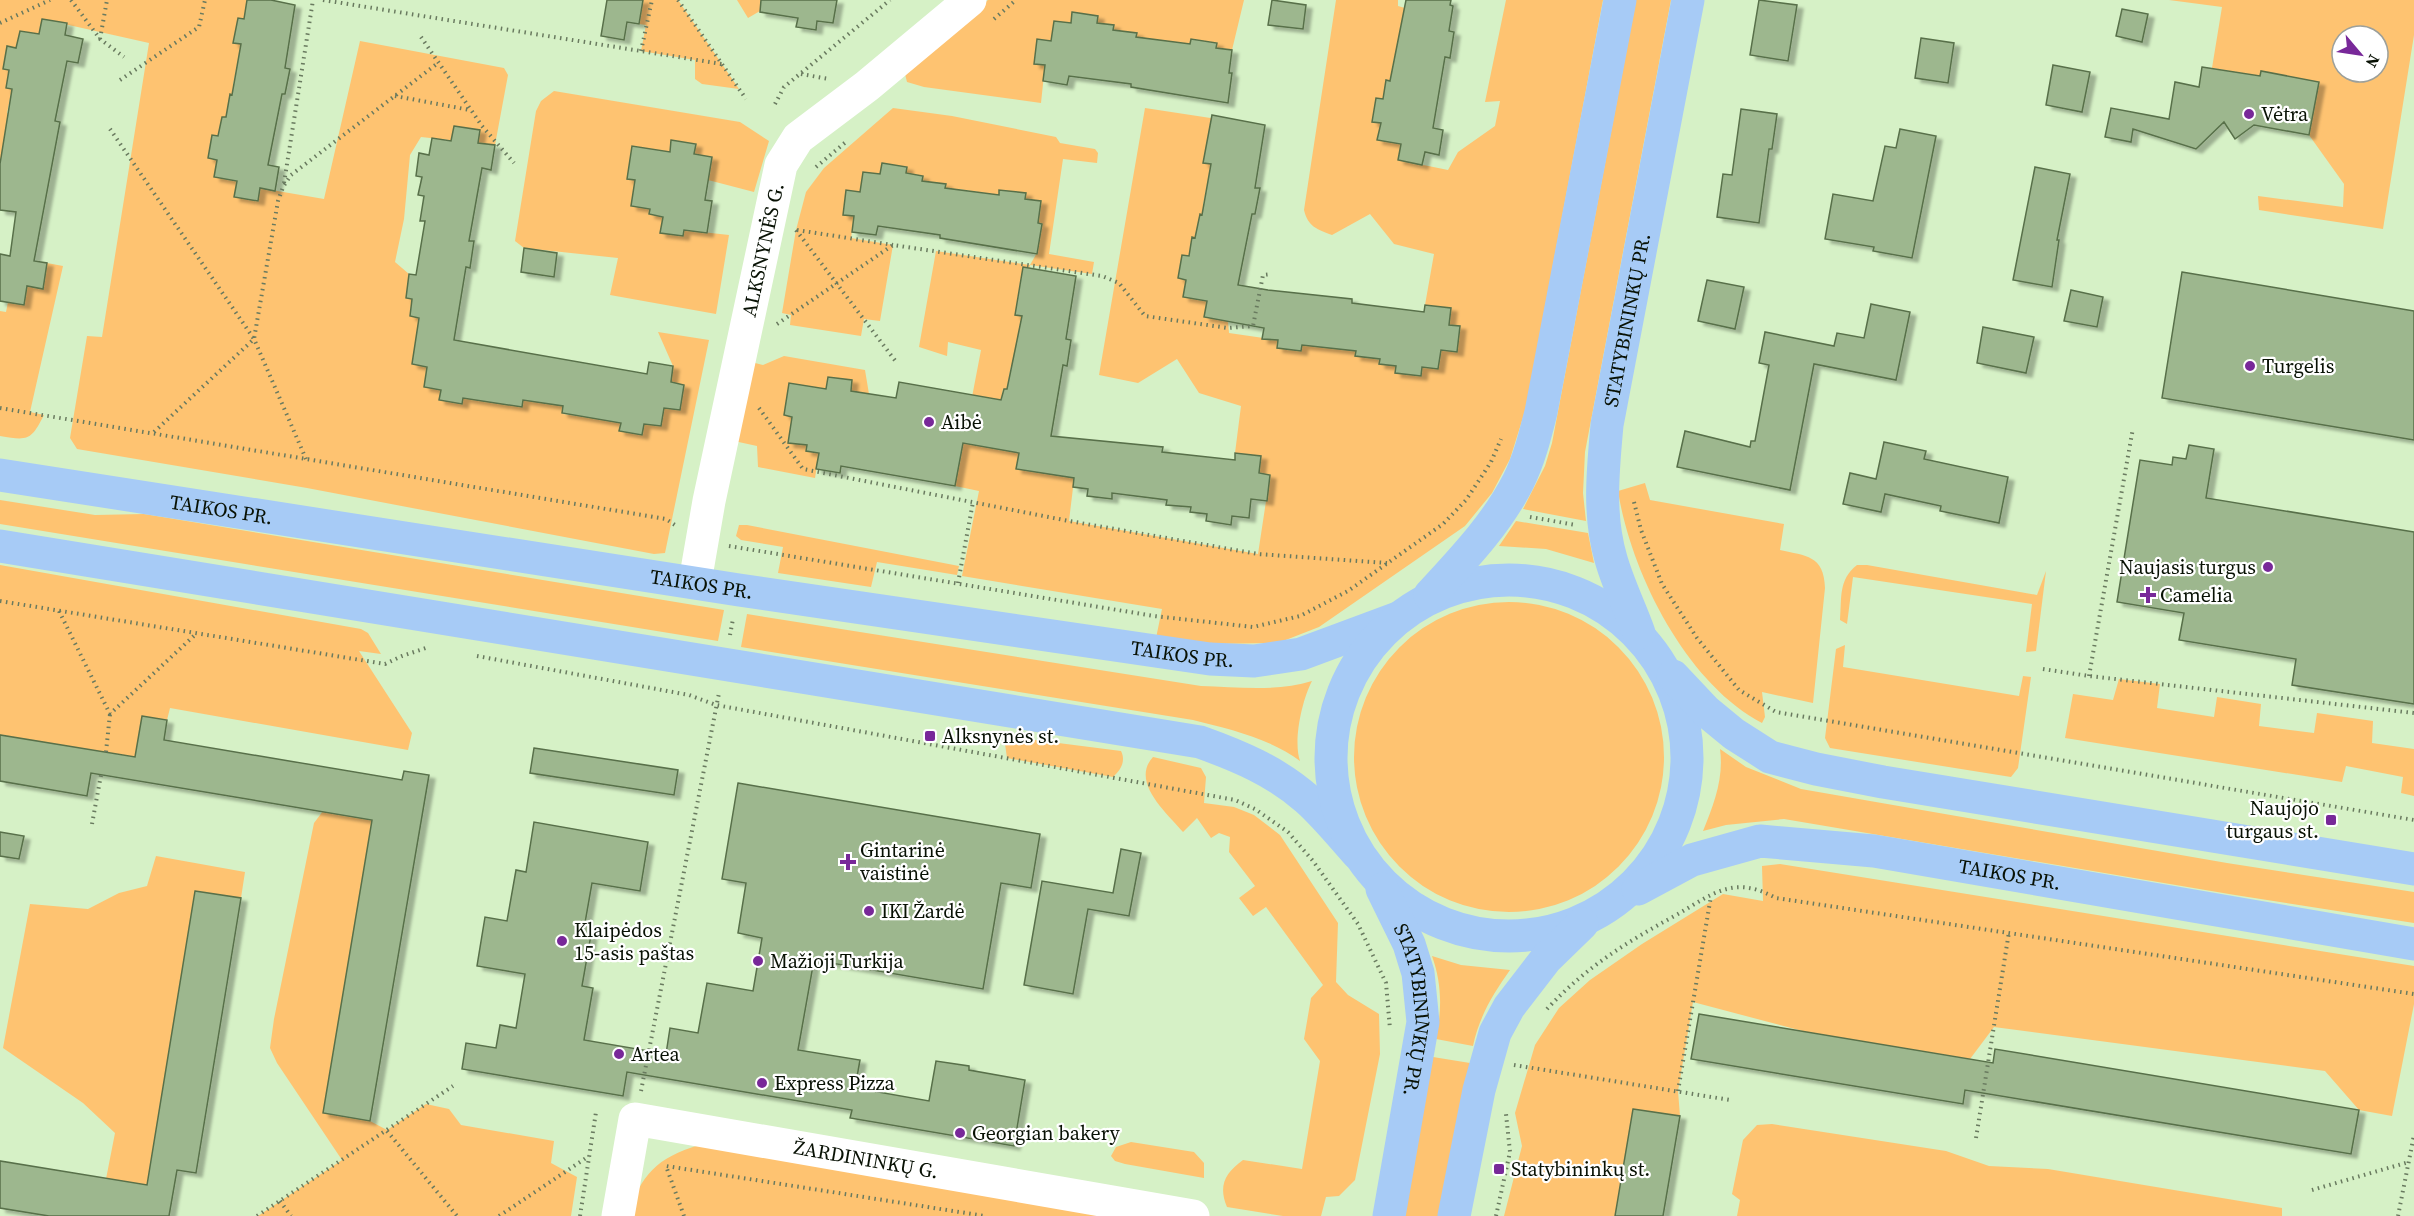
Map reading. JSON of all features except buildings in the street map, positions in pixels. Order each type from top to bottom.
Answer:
[{"type":"main road","points":[[1427,599],[1482,537],[1500,512],[1518,482],[1531,450],[1541,412],[1620,0]]},
{"type":"main road","name":"STATYBININKŲ PR.","points":[[1641,637],[1611,558],[1601,496],[1607,425],[1688,0]]},
{"type":"main road","name":"TAIKOS PR.","points":[[0,475],[739,590],[1210,659],[1254,661],[1301,654],[1398,618]]},
{"type":"main road","points":[[0,546],[1200,742],[1235,754],[1269,771],[1307,799],[1358,854],[1377,879],[1401,901],[1430,919],[1460,930],[1482,934],[1526,936],[1558,930],[1602,910]]},
{"type":"main road","points":[[1358,854],[1343,824],[1334,793],[1330,760],[1333,728],[1341,696],[1355,667],[1375,640],[1398,618],[1427,599],[1458,586],[1491,580],[1524,580],[1557,586],[1588,597],[1616,615],[1641,637],[1661,664],[1706,711],[1734,734],[1770,757],[1883,783],[2414,869]]},
{"type":"main road","points":[[1454,1216],[1479,1090],[1495,1033],[1509,1007],[1546,959],[1638,881],[1659,855],[1674,825],[1684,793],[1688,760],[1685,727],[1676,694],[1661,664]]},
{"type":"main road","name":"TAIKOS PR.","points":[[1602,910],[1692,860],[1760,841],[1874,851],[2414,945]]},
{"type":"main road","name":"STATYBININKŲ PR.","points":[[1377,879],[1409,944],[1422,1000],[1423,1022],[1389,1216]]},
{"type":"street","name":"ALKSNYNĖS G.","points":[[695,582],[720,541],[783,225],[782,165],[798,138],[867,86],[980,11]]},
{"type":"street","points":[[618,1216],[636,1119]]},
{"type":"street","name":"ŽARDININKŲ G.","points":[[636,1119],[1193,1216]]},
{"type":"path","points":[[0,23],[50,0]]},
{"type":"path","points":[[71,0],[100,39],[124,57]]},
{"type":"path","points":[[100,39],[107,0]]},
{"type":"path","points":[[120,80],[199,27],[204,0]]},
{"type":"path","points":[[153,433],[254,339],[278,201],[283,187],[313,0]]},
{"type":"path","points":[[323,0],[722,64]]},
{"type":"path","points":[[641,51],[652,0]]},
{"type":"path","points":[[678,0],[746,99]]},
{"type":"path","points":[[775,104],[784,87],[890,0]]},
{"type":"path","points":[[980,11],[1016,0]]},
{"type":"path","points":[[421,37],[471,110],[514,163]]},
{"type":"path","points":[[283,187],[291,174],[438,63]]},
{"type":"path","points":[[394,96],[471,110]]},
{"type":"path","points":[[110,129],[254,339],[306,459]]},
{"type":"path","points":[[810,176],[816,167],[852,137]]},
{"type":"path","points":[[783,225],[892,245],[1102,276],[1119,283],[1145,316],[1228,328],[1253,326],[1263,275],[1271,274]]},
{"type":"path","points":[[783,225],[837,284],[897,363]]},
{"type":"path","points":[[773,317],[771,328],[892,245]]},
{"type":"path","points":[[753,414],[756,402],[803,469],[1258,554],[1388,563]]},
{"type":"path","points":[[0,408],[666,519],[720,541],[747,549],[1154,615],[1252,627],[1300,616],[1348,591],[1443,524],[1466,500],[1491,462],[1502,437]]},
{"type":"path","points":[[2089,676],[2133,428]]},
{"type":"path","points":[[1466,500],[1500,512],[1605,531],[1626,534],[1641,530],[1662,584],[1697,638],[1739,690],[1776,712],[2414,820]]},
{"type":"path","points":[[958,583],[964,540],[973,502]]},
{"type":"path","points":[[636,1119],[747,549]]},
{"type":"path","points":[[0,601],[385,664],[427,647],[439,649]]},
{"type":"path","points":[[59,610],[110,714],[106,752]]},
{"type":"path","points":[[110,714],[197,633]]},
{"type":"path","points":[[472,656],[689,695],[716,705],[1235,800],[1255,809],[1288,832],[1313,861],[1358,924],[1386,983],[1391,1034]]},
{"type":"path","points":[[2043,669],[2414,713]]},
{"type":"path","points":[[92,824],[101,775]]},
{"type":"path","points":[[1543,1014],[1562,993],[1595,964],[1632,938],[1712,895],[1728,888],[1745,887],[1762,891],[1776,898],[2414,994]]},
{"type":"path","points":[[1678,1091],[1712,895]]},
{"type":"path","points":[[1976,1138],[2009,932]]},
{"type":"path","points":[[1513,1075],[1518,1057]]},
{"type":"path","points":[[1515,1065],[1730,1100]]},
{"type":"path","points":[[258,1216],[453,1086]]},
{"type":"path","points":[[1496,1216],[1510,1152],[1507,1105]]},
{"type":"path","points":[[580,1216],[596,1112]]},
{"type":"path","points":[[387,1131],[457,1216]]},
{"type":"path","points":[[2398,1216],[2414,1135]]},
{"type":"path","points":[[499,1216],[589,1156]]},
{"type":"path","points":[[2312,1190],[2409,1162]]},
{"type":"path","points":[[684,1216],[666,1166],[985,1216]]},
{"type":"path","points":[[280,1201],[291,1216]]},
{"type":"shaded area","points":[[0,0],[247,0],[244,19],[238,18],[234,42],[241,44],[233,85],[235,95],[230,95],[226,117],[222,117],[218,136],[212,135],[208,158],[217,160],[214,177],[237,181],[234,197],[258,201],[260,188],[324,199],[360,41],[504,68],[508,75],[495,145],[421,137],[410,155],[404,219],[395,262],[409,274],[406,298],[412,299],[410,316],[431,320],[416,341],[412,364],[427,367],[441,390],[439,400],[462,404],[463,398],[522,406],[523,400],[563,406],[563,414],[585,417],[604,414],[603,420],[621,423],[620,431],[642,435],[644,424],[661,426],[664,408],[684,385],[671,382],[673,366],[658,332],[709,340],[665,553],[654,554],[307,488],[77,449],[70,438],[87,336],[102,337],[149,43],[42,19],[39,34],[20,31],[16,48],[8,46],[3,69],[9,70],[6,87],[12,89],[7,113],[15,115],[0,164]]},
{"type":"shaded area","points":[[635,0],[678,0],[739,89],[702,84],[695,79],[695,60],[641,51],[646,25],[639,24],[643,2]]},
{"type":"shaded area","points":[[737,0],[761,0],[760,11],[748,18]]},
{"type":"shaded area","points":[[988,0],[1244,0],[1232,50],[1216,48],[1216,43],[1191,39],[1190,44],[1136,41],[1137,34],[1113,30],[1114,25],[1097,23],[1097,16],[1073,12],[1071,23],[1051,41],[1037,39],[1034,64],[1045,65],[1041,103],[924,87],[907,82],[904,70]]},
{"type":"shaded area","points":[[1336,0],[1398,0],[1398,6],[1405,8],[1399,59],[1394,58],[1390,81],[1386,81],[1383,99],[1376,99],[1372,121],[1381,123],[1378,140],[1401,144],[1399,160],[1448,170],[1458,152],[1495,126],[1500,101],[1485,102],[1506,0],[1603,0],[1526,408],[1510,459],[1492,493],[1465,526],[1319,627],[1278,643],[1211,644],[1156,638],[1162,609],[962,576],[979,491],[955,486],[981,350],[948,342],[947,356],[919,347],[936,251],[1030,265],[1025,290],[1019,290],[1015,314],[1022,316],[1017,367],[1011,366],[1007,389],[1003,389],[1000,408],[1019,453],[1016,468],[1039,473],[1076,463],[1069,521],[1258,554],[1270,475],[1259,473],[1261,456],[1235,453],[1241,406],[1199,393],[1177,359],[1138,383],[1099,375],[1145,108],[1217,119],[1204,163],[1211,164],[1203,205],[1205,215],[1200,214],[1195,238],[1192,237],[1189,256],[1182,255],[1178,278],[1186,280],[1207,301],[1204,317],[1228,321],[1229,333],[1278,340],[1277,347],[1301,351],[1302,345],[1340,349],[1357,348],[1356,356],[1438,369],[1441,350],[1457,352],[1460,327],[1449,325],[1451,308],[1425,305],[1434,254],[1394,244],[1370,214],[1332,235],[1311,224],[1304,210]]},
{"type":"shaded area","points":[[1636,0],[1671,0],[1585,452],[1583,493],[1586,521],[1523,509],[1545,466],[1552,443]]},
{"type":"shaded area","points":[[2169,0],[2414,0],[2414,35],[2383,229],[2259,210],[2258,196],[2343,207],[2344,184],[2309,135],[2319,82],[2261,71],[2260,76],[2212,68],[2222,7]]},
{"type":"shaded area","points":[[554,91],[740,122],[769,141],[754,192],[708,180],[712,157],[694,154],[696,144],[672,140],[670,152],[628,179],[635,180],[631,206],[650,209],[650,214],[663,217],[660,233],[683,236],[684,230],[729,235],[716,314],[610,295],[618,258],[524,248],[515,241],[536,111],[541,101]]},
{"type":"shaded area","points":[[893,108],[952,116],[1056,137],[1060,143],[1095,149],[1098,153],[1097,163],[1063,159],[1049,254],[1094,262],[1092,274],[1030,265],[1038,251],[1041,201],[1025,199],[1025,193],[1000,190],[999,195],[958,189],[957,194],[922,181],[922,176],[906,173],[907,167],[882,163],[880,174],[860,192],[846,190],[843,214],[854,216],[851,238],[893,245],[880,321],[864,319],[861,336],[790,325],[791,315],[782,313],[796,230],[806,192],[824,168]]},
{"type":"shaded area","points":[[47,263],[63,266],[30,412],[44,415],[36,430],[28,437],[0,436],[0,311],[6,312],[8,302],[24,305],[27,286],[43,289]]},
{"type":"shaded area","points":[[784,356],[865,370],[869,394],[851,391],[852,380],[828,377],[826,389],[789,383],[784,415],[792,417],[788,442],[807,445],[806,451],[819,453],[815,478],[758,467],[757,446],[734,441],[751,362],[763,365]]},
{"type":"shaded area","points":[[1645,483],[1650,500],[1784,524],[1780,550],[1805,556],[1817,563],[1824,577],[1825,588],[1813,703],[1762,692],[1765,717],[1762,723],[1735,705],[1709,681],[1686,654],[1649,590],[1625,523],[1618,491]]},
{"type":"shaded area","points":[[0,500],[95,515],[144,514],[724,610],[718,641],[0,524]]},
{"type":"shaded area","points":[[1516,521],[1588,533],[1594,563],[1546,549],[1499,546]]},
{"type":"shaded area","points":[[739,525],[959,566],[957,575],[877,562],[871,587],[778,573],[783,547],[741,540],[736,536]]},
{"type":"shaded area","points":[[0,565],[361,629],[368,633],[381,654],[359,651],[412,733],[408,750],[170,708],[167,720],[142,717],[135,757],[0,735]]},
{"type":"shaded area","points":[[1857,565],[2037,595],[2046,571],[2036,651],[2026,652],[2032,604],[1853,577],[1847,624],[1840,620],[1842,590],[1847,577]]},
{"type":"shaded area","points":[[1509,602],[1539,605],[1568,614],[1595,628],[1619,647],[1638,671],[1652,698],[1661,727],[1664,757],[1661,787],[1652,816],[1638,843],[1619,867],[1595,886],[1568,900],[1539,909],[1509,912],[1479,909],[1450,900],[1423,886],[1399,867],[1380,843],[1366,816],[1357,787],[1354,757],[1357,727],[1366,698],[1380,671],[1399,647],[1423,628],[1450,614],[1479,605]]},
{"type":"shaded area","points":[[747,614],[1201,686],[1271,688],[1312,681],[1305,699],[1298,732],[1300,761],[1262,740],[1193,720],[741,647]]},
{"type":"shaded area","points":[[1845,645],[1843,667],[2019,696],[2023,676],[2031,677],[2018,768],[2011,777],[1830,748],[1825,738],[1836,649]]},
{"type":"shaded area","points":[[2119,679],[2160,684],[2157,708],[2214,717],[2217,697],[2261,704],[2259,726],[2314,733],[2317,713],[2373,721],[2372,743],[2414,749],[2414,796],[2401,793],[2403,777],[2346,766],[2342,782],[2065,738],[2073,694],[2113,700]]},
{"type":"shaded area","points":[[1027,739],[1121,751],[1123,762],[1113,777],[1007,758],[1005,744]]},
{"type":"shaded area","points":[[1720,749],[1746,767],[1801,789],[2227,863],[2414,892],[2414,923],[1784,819],[1726,825],[1703,831],[1719,781]]},
{"type":"shaded area","points":[[1153,757],[1201,768],[1206,777],[1204,803],[1234,807],[1254,815],[1280,835],[1338,923],[1336,982],[1348,995],[1379,1014],[1380,1054],[1355,1180],[1339,1196],[1326,1197],[1321,1216],[1283,1216],[1227,1207],[1224,1199],[1225,1180],[1243,1160],[1302,1169],[1320,1061],[1304,1039],[1311,998],[1323,985],[1266,907],[1253,916],[1239,898],[1255,886],[1229,852],[1230,837],[1219,833],[1211,838],[1197,818],[1183,832],[1160,807],[1148,787],[1146,777],[1147,767]]},
{"type":"shaded area","points":[[323,811],[372,820],[323,1113],[370,1121],[387,1130],[426,1104],[449,1109],[461,1125],[554,1141],[551,1163],[577,1177],[571,1216],[258,1216],[342,1160],[277,1063],[270,1048],[314,823]]},
{"type":"shaded area","points":[[156,856],[245,872],[241,898],[195,891],[147,1185],[106,1179],[115,1133],[83,1103],[3,1048],[30,904],[88,909],[119,893],[147,886]]},
{"type":"shaded area","points":[[1780,864],[2414,966],[2414,1004],[2392,1116],[2359,1110],[2325,1071],[1994,1027],[1970,1059],[1810,1033],[1693,1002],[1678,1091],[1680,1116],[1633,1109],[1615,1216],[1504,1216],[1522,1146],[1515,1113],[1535,1045],[1559,1008],[1590,980],[1642,944],[1723,894],[1763,901],[1762,866]]},
{"type":"shaded area","points":[[1432,956],[1461,965],[1510,970],[1487,1006],[1473,1046],[1436,1039],[1440,997],[1438,977]]},
{"type":"shaded area","points":[[1433,1057],[1470,1063],[1440,1216],[1404,1216]]},
{"type":"shaded area","points":[[1772,1124],[1946,1151],[1989,1166],[2048,1169],[2282,1208],[2282,1216],[1737,1216],[1740,1200],[1732,1194],[1743,1140],[1757,1125]]},
{"type":"shaded area","points":[[1131,1142],[1194,1152],[1204,1163],[1204,1178],[1115,1161],[1111,1156],[1116,1147]]},
{"type":"shaded area","points":[[699,1145],[1103,1216],[628,1216],[639,1189],[653,1170],[672,1156]]},
{"type":"place","name":"Vėtra","points":[[2249,114]]},
{"type":"place","name":"Turgelis","points":[[2250,366]]},
{"type":"place","name":"Aibė","points":[[929,422]]},
{"type":"place","name":"Naujasis turgus","points":[[2268,567]]},
{"type":"place","name":"Camelia","points":[[2148,595]]},
{"type":"place","name":"Alksnynės st.","points":[[930,736]]},
{"type":"place","name":"Naujojo turgaus st.","points":[[2331,820]]},
{"type":"place","name":"Gintarinė vaistinė","points":[[848,862]]},
{"type":"place","name":"IKI Žardė","points":[[869,911]]},
{"type":"place","name":"Klaipėdos 15-asis paštas","points":[[562,941]]},
{"type":"place","name":"Mažioji Turkija","points":[[758,961]]},
{"type":"place","name":"Artea","points":[[619,1054]]},
{"type":"place","name":"Express Pizza","points":[[762,1083]]},
{"type":"place","name":"Georgian bakery","points":[[960,1133]]},
{"type":"place","name":"Statybininkų st.","points":[[1499,1169]]}]
